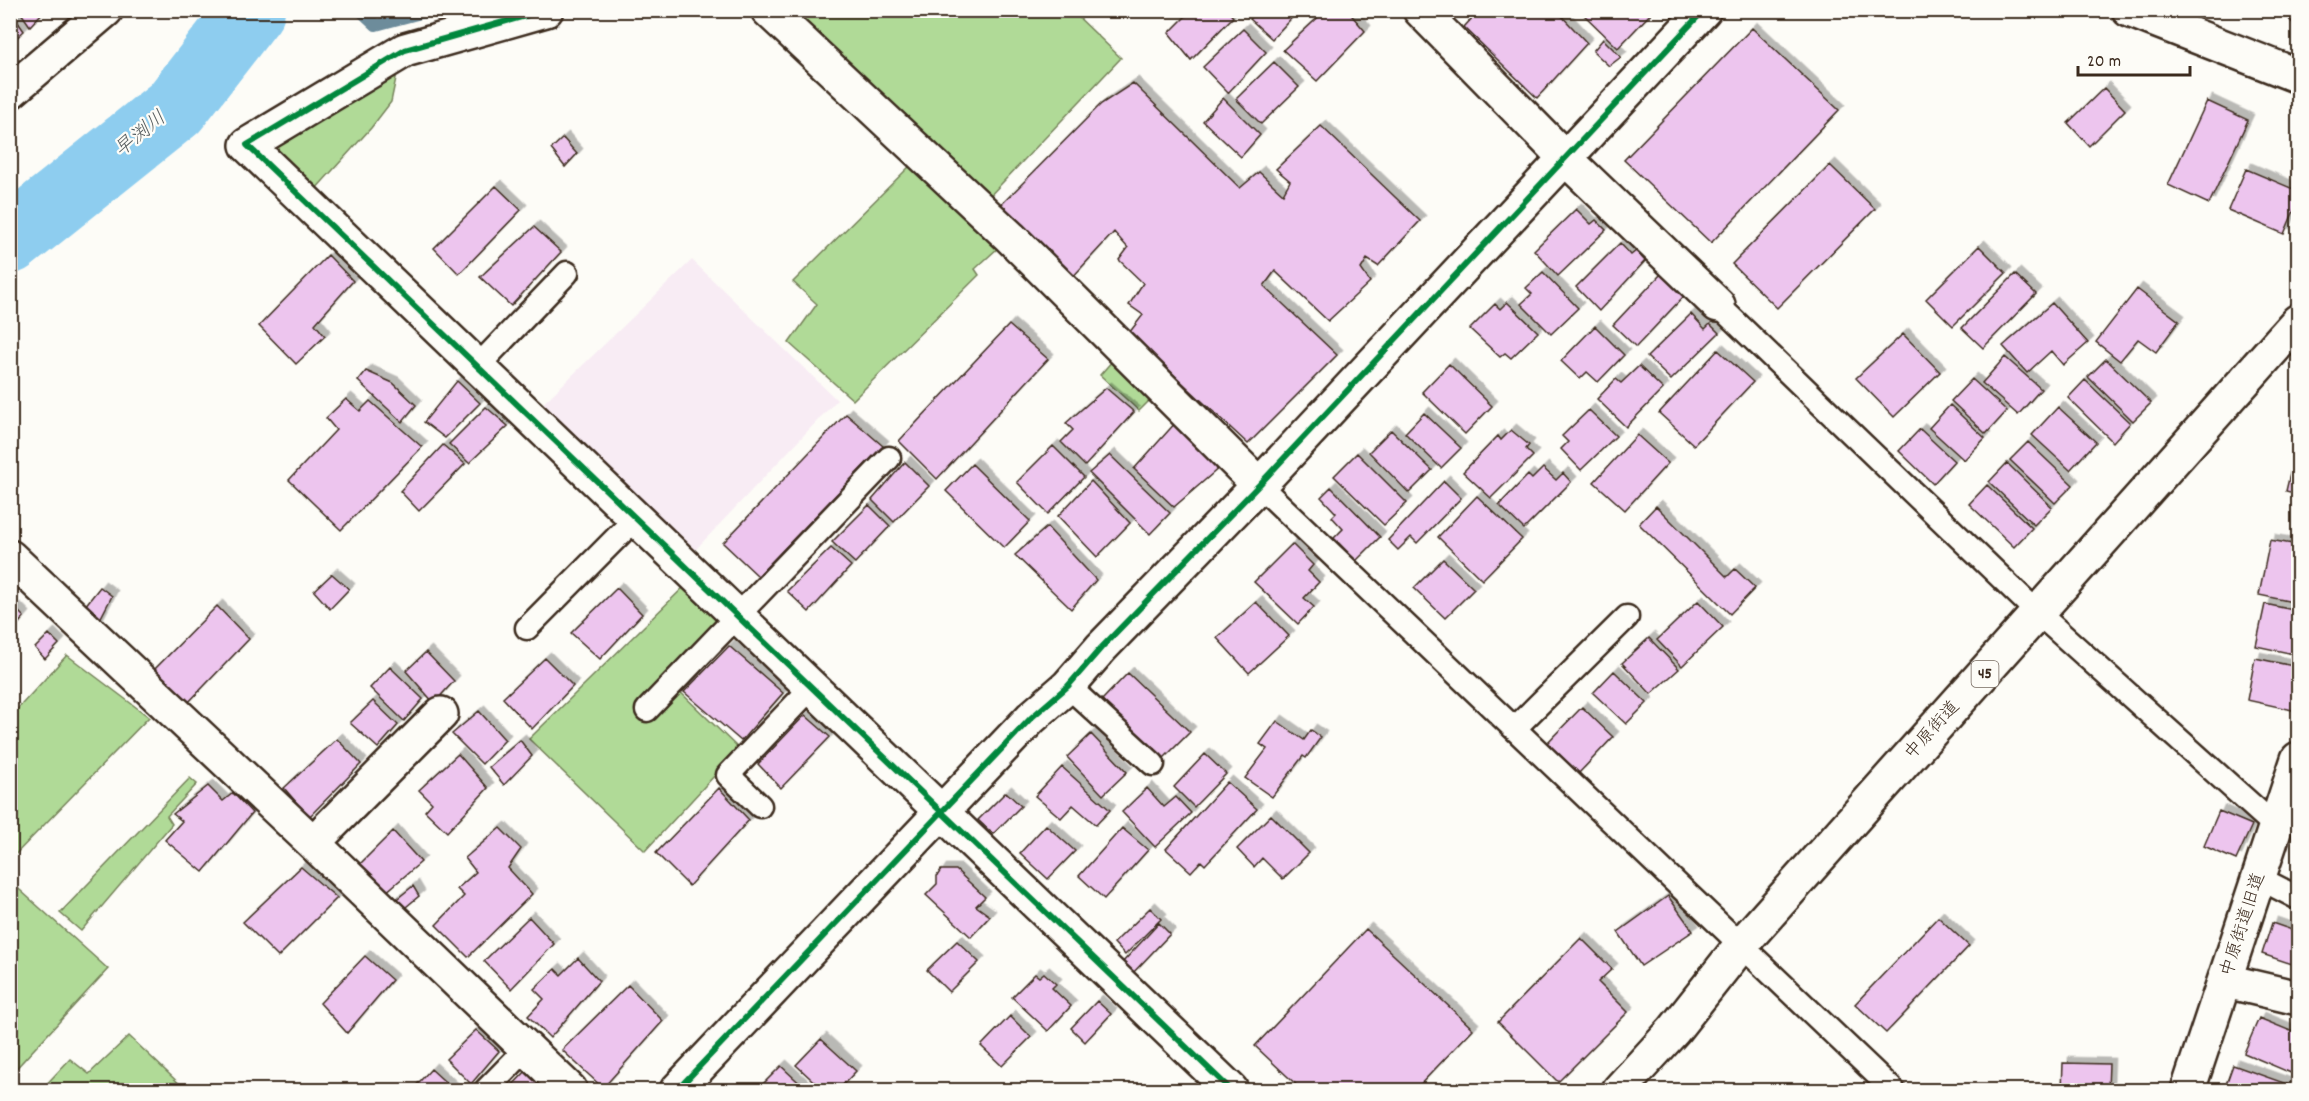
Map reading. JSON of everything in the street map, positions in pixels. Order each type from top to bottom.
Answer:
[{"type":"street","points":[[10,92],[106,10]]},
{"type":"street","points":[[546,10],[405,50],[247,145],[1231,1090]]},
{"type":"street","points":[[768,10],[1010,237],[1259,485]]},
{"type":"street","points":[[1420,10],[1566,159],[1718,305]]},
{"type":"street","points":[[677,1090],[1031,718],[1068,686],[1101,648],[1259,485],[1704,10]]},
{"type":"street","points":[[2129,10],[2298,76]]},
{"type":"street","name":"中原街道","points":[[1619,1090],[1674,1030],[1741,945],[2039,614],[2298,321]]},
{"type":"street","points":[[10,557],[570,1090]]},
{"type":"street","points":[[313,843],[441,714]]},
{"type":"street","name":"中原街道旧道","points":[[2188,1090],[2298,759]]},
{"type":"street","points":[[2226,981],[2298,998]]},
{"type":"lane","points":[[477,367],[567,273]]},
{"type":"lane","points":[[1718,305],[2039,614],[2275,826]]},
{"type":"lane","points":[[647,710],[889,458]]},
{"type":"lane","points":[[1259,485],[1893,1090]]},
{"type":"lane","points":[[527,628],[635,519]]},
{"type":"lane","points":[[1515,728],[1627,617]]},
{"type":"lane","points":[[1068,686],[1153,764]]},
{"type":"lane","points":[[760,807],[728,775],[811,688]]},
{"type":"lane","points":[[2259,878],[2298,898]]},
{"type":"lane","points":[[486,1090],[526,1049]]},
{"type":"shaded area","points":[[692,260],[837,400],[682,564],[529,417]]},
{"type":"green space","points":[[782,11],[1072,11],[1121,58],[984,202]]},
{"type":"green space","points":[[401,54],[391,102],[371,128],[304,202],[247,145]]},
{"type":"green space","points":[[921,155],[1010,237],[975,269],[979,275],[853,400],[789,343],[817,304],[793,282]]},
{"type":"green space","points":[[1113,360],[1153,397],[1139,411],[1100,375]]},
{"type":"green space","points":[[695,576],[737,617],[672,684],[739,749],[645,851],[529,739]]},
{"type":"green space","points":[[67,655],[149,717],[11,859],[11,716]]},
{"type":"green space","points":[[190,778],[197,784],[167,816],[172,824],[81,931],[60,913]]},
{"type":"green space","points":[[11,882],[108,969],[11,1074]]},
{"type":"green space","points":[[129,1036],[186,1090],[41,1090],[70,1059],[89,1074]]},
{"type":"building","points":[[19,10],[45,10],[30,26]]},
{"type":"building","points":[[1192,10],[1227,10],[1233,17],[1191,60],[1169,33]]},
{"type":"building","points":[[1259,10],[1299,10],[1272,39],[1250,19]]},
{"type":"building","points":[[1326,10],[1347,10],[1365,31],[1317,81],[1283,50]]},
{"type":"building","points":[[1468,10],[1556,10],[1587,43],[1537,98],[1464,27],[1474,16]]},
{"type":"building","points":[[1579,10],[1654,10],[1618,48]]},
{"type":"building","points":[[2281,10],[2298,10],[2298,29]]},
{"type":"building","points":[[10,11],[24,31],[10,44]]},
{"type":"building","points":[[1752,28],[1839,110],[1711,243],[1624,160]]},
{"type":"building","points":[[1243,29],[1266,52],[1228,93],[1203,67]]},
{"type":"building","points":[[1603,39],[1621,57],[1609,66],[1593,51]]},
{"type":"building","points":[[1274,62],[1299,87],[1261,124],[1236,99]]},
{"type":"building","points":[[1133,83],[1240,188],[1259,172],[1283,194],[1290,181],[1276,169],[1321,126],[1420,221],[1378,266],[1367,259],[1361,269],[1370,282],[1328,321],[1275,271],[1264,286],[1337,355],[1248,444],[1129,333],[1143,315],[1129,305],[1143,283],[1119,260],[1128,248],[1114,232],[1070,280],[997,209],[1101,104]]},
{"type":"building","points":[[2104,88],[2125,110],[2089,146],[2068,123]]},
{"type":"building","points":[[1223,98],[1260,135],[1241,157],[1203,121]]},
{"type":"building","points":[[2207,101],[2248,120],[2209,204],[2168,185]]},
{"type":"building","points":[[563,138],[577,154],[565,167],[551,149]]},
{"type":"building","points":[[1830,165],[1875,209],[1777,308],[1732,264]]},
{"type":"building","points":[[2246,169],[2298,191],[2298,201],[2284,234],[2228,210]]},
{"type":"building","points":[[496,186],[521,210],[459,274],[434,248]]},
{"type":"building","points":[[1576,209],[1591,224],[1596,220],[1606,230],[1558,276],[1534,250]]},
{"type":"building","points":[[534,227],[561,252],[511,306],[480,277]]},
{"type":"building","points":[[1620,243],[1631,255],[1636,251],[1645,261],[1599,311],[1576,287]]},
{"type":"building","points":[[1979,246],[2006,273],[1953,326],[1926,299]]},
{"type":"building","points":[[328,255],[353,281],[315,324],[325,336],[296,364],[259,326]]},
{"type":"building","points":[[1543,272],[1578,308],[1551,334],[1521,304],[1532,294],[1526,288]]},
{"type":"building","points":[[1661,274],[1684,296],[1636,347],[1613,325]]},
{"type":"building","points":[[2015,274],[2036,294],[1983,348],[1962,328]]},
{"type":"building","points":[[2137,289],[2179,321],[2156,352],[2138,339],[2120,361],[2096,342]]},
{"type":"building","points":[[1507,302],[1538,332],[1511,358],[1505,353],[1500,357],[1470,329],[1495,304],[1500,309]]},
{"type":"building","points":[[2052,303],[2088,343],[2063,365],[2051,351],[2027,373],[2003,346]]},
{"type":"building","points":[[1691,314],[1705,329],[1710,324],[1719,333],[1671,380],[1647,357]]},
{"type":"building","points":[[1009,325],[1048,359],[937,479],[899,441]]},
{"type":"building","points":[[1595,326],[1624,355],[1598,382],[1587,372],[1580,379],[1561,361]]},
{"type":"building","points":[[1903,334],[1940,372],[1894,417],[1856,378]]},
{"type":"building","points":[[1718,350],[1753,382],[1694,445],[1659,413]]},
{"type":"building","points":[[2005,357],[2041,389],[2018,415],[1982,383]]},
{"type":"building","points":[[2106,359],[2151,403],[2133,421],[2088,377]]},
{"type":"building","points":[[1449,364],[1492,406],[1465,434],[1422,392]]},
{"type":"building","points":[[1639,366],[1663,389],[1626,427],[1597,399],[1616,379],[1621,383]]},
{"type":"building","points":[[366,371],[393,383],[416,405],[402,422],[358,381]]},
{"type":"building","points":[[1972,379],[2007,411],[1986,434],[1951,401]]},
{"type":"building","points":[[2085,380],[2130,423],[2113,442],[2068,398]]},
{"type":"building","points":[[457,381],[480,403],[445,438],[424,422]]},
{"type":"building","points":[[1106,388],[1134,412],[1085,466],[1061,442],[1073,430],[1066,423]]},
{"type":"building","points":[[346,399],[360,411],[370,401],[422,447],[341,530],[289,480],[336,430],[326,418]]},
{"type":"building","points":[[1950,405],[1985,438],[1964,460],[1929,428]]},
{"type":"building","points":[[486,407],[508,426],[469,463],[449,444]]},
{"type":"building","points":[[2058,407],[2096,442],[2070,470],[2032,435]]},
{"type":"building","points":[[1589,410],[1616,436],[1581,470],[1561,449],[1568,442],[1562,436]]},
{"type":"building","points":[[1424,413],[1461,448],[1441,468],[1405,433]]},
{"type":"building","points":[[846,414],[883,446],[758,576],[723,543]]},
{"type":"building","points":[[1177,421],[1220,467],[1174,507],[1134,469]]},
{"type":"building","points":[[1920,429],[1954,461],[1933,484],[1899,451]]},
{"type":"building","points":[[1391,430],[1432,470],[1409,493],[1369,452]]},
{"type":"building","points":[[1511,430],[1529,445],[1526,449],[1533,456],[1491,498],[1463,472],[1498,436],[1501,440]]},
{"type":"building","points":[[1637,435],[1668,463],[1625,510],[1594,482]]},
{"type":"building","points":[[2298,440],[2298,494],[2286,491]]},
{"type":"building","points":[[2028,442],[2073,485],[2055,503],[2010,460]]},
{"type":"building","points":[[443,445],[465,464],[419,511],[400,491]]},
{"type":"building","points":[[1053,446],[1084,477],[1048,514],[1017,482]]},
{"type":"building","points":[[1357,453],[1407,503],[1384,525],[1334,476]]},
{"type":"building","points":[[1110,455],[1170,513],[1150,534],[1089,473]]},
{"type":"building","points":[[905,462],[929,486],[894,522],[872,500]]},
{"type":"building","points":[[2007,463],[2052,507],[2034,525],[1989,482]]},
{"type":"building","points":[[972,464],[1030,521],[1004,548],[946,491]]},
{"type":"building","points":[[1543,468],[1556,480],[1563,473],[1571,482],[1524,529],[1499,505],[1528,475],[1532,479]]},
{"type":"building","points":[[1091,481],[1130,523],[1097,557],[1058,516]]},
{"type":"building","points":[[1444,481],[1461,498],[1417,543],[1411,537],[1398,550],[1388,540]]},
{"type":"building","points":[[1987,485],[2032,528],[2014,547],[1969,504]]},
{"type":"building","points":[[1331,487],[1380,537],[1356,561],[1334,538],[1343,529],[1332,517],[1336,513],[1321,497]]},
{"type":"building","points":[[1477,496],[1522,539],[1482,580],[1438,537]]},
{"type":"building","points":[[869,505],[890,526],[855,563],[832,542]]},
{"type":"building","points":[[1656,506],[1727,577],[1735,569],[1755,588],[1730,614],[1639,524]]},
{"type":"building","points":[[1047,527],[1096,580],[1071,609],[1015,555]]},
{"type":"building","points":[[2270,540],[2298,545],[2298,573],[2293,602],[2259,595]]},
{"type":"building","points":[[1292,544],[1313,565],[1308,571],[1319,582],[1304,598],[1314,607],[1298,624],[1254,582]]},
{"type":"building","points":[[831,548],[851,566],[809,612],[787,591]]},
{"type":"building","points":[[1443,559],[1474,589],[1445,618],[1414,588]]},
{"type":"building","points":[[332,574],[349,589],[330,609],[314,591]]},
{"type":"building","points":[[100,587],[112,596],[97,625],[81,611]]},
{"type":"building","points":[[617,588],[642,614],[600,659],[571,633]]},
{"type":"building","points":[[1698,601],[1723,627],[1682,666],[1657,640]]},
{"type":"building","points":[[1256,602],[1289,636],[1249,673],[1217,638]]},
{"type":"building","points":[[2265,604],[2298,611],[2298,655],[2256,646]]},
{"type":"building","points":[[217,606],[249,639],[185,706],[151,673]]},
{"type":"building","points":[[15,608],[24,617],[12,631],[10,614]]},
{"type":"building","points":[[49,634],[59,644],[45,659],[35,648]]},
{"type":"building","points":[[1649,638],[1679,669],[1651,694],[1622,663]]},
{"type":"building","points":[[729,646],[783,693],[741,741],[684,692]]},
{"type":"building","points":[[426,652],[454,681],[434,703],[406,671]]},
{"type":"building","points":[[545,658],[573,686],[532,729],[503,698]]},
{"type":"building","points":[[2255,658],[2298,667],[2297,711],[2247,700]]},
{"type":"building","points":[[390,667],[423,699],[404,721],[370,688]]},
{"type":"building","points":[[1614,671],[1647,703],[1626,724],[1593,693]]},
{"type":"building","points":[[1128,673],[1190,732],[1163,759],[1102,700]]},
{"type":"building","points":[[373,701],[398,725],[378,748],[350,723]]},
{"type":"building","points":[[1582,707],[1613,737],[1579,773],[1547,743]]},
{"type":"building","points":[[479,711],[505,740],[482,764],[452,734]]},
{"type":"building","points":[[805,715],[830,737],[781,788],[758,764]]},
{"type":"building","points":[[1277,721],[1304,740],[1311,730],[1321,737],[1306,758],[1303,756],[1272,797],[1245,778],[1267,749],[1260,744]]},
{"type":"building","points":[[1091,734],[1127,772],[1103,795],[1067,757]]},
{"type":"building","points":[[337,739],[361,764],[309,817],[284,788]]},
{"type":"building","points":[[520,740],[532,756],[504,785],[489,767]]},
{"type":"building","points":[[458,754],[488,788],[447,832],[425,811],[432,803],[419,790]]},
{"type":"building","points":[[1205,754],[1226,774],[1194,807],[1174,787]]},
{"type":"building","points":[[1062,767],[1110,810],[1096,825],[1073,805],[1061,818],[1035,796]]},
{"type":"building","points":[[1227,782],[1257,809],[1205,865],[1201,861],[1191,872],[1166,849]]},
{"type":"building","points":[[208,786],[223,801],[233,793],[252,813],[203,872],[165,840],[182,821],[173,814]]},
{"type":"building","points":[[719,788],[749,820],[689,886],[656,853]]},
{"type":"building","points":[[1147,788],[1164,807],[1176,797],[1191,813],[1155,847],[1122,812]]},
{"type":"building","points":[[1006,792],[1021,806],[993,834],[978,820]]},
{"type":"building","points":[[2219,811],[2252,825],[2236,860],[2204,846]]},
{"type":"building","points":[[1271,815],[1309,853],[1283,879],[1262,858],[1254,867],[1237,849]]},
{"type":"building","points":[[1046,825],[1075,851],[1048,879],[1020,853]]},
{"type":"building","points":[[500,828],[521,849],[508,868],[532,894],[468,957],[436,925],[464,896],[457,889],[476,872],[465,858]]},
{"type":"building","points":[[1122,828],[1148,850],[1104,899],[1079,876]]},
{"type":"building","points":[[393,831],[421,862],[385,893],[357,867]]},
{"type":"building","points":[[301,867],[337,898],[278,957],[243,922]]},
{"type":"building","points":[[941,870],[956,870],[985,897],[976,906],[990,916],[971,937],[926,895],[937,884],[937,876]]},
{"type":"building","points":[[413,886],[419,896],[400,912],[393,902]]},
{"type":"building","points":[[1668,896],[1693,931],[1641,966],[1618,932]]},
{"type":"building","points":[[1150,908],[1161,919],[1125,955],[1114,943]]},
{"type":"building","points":[[529,917],[554,944],[511,989],[484,961]]},
{"type":"building","points":[[1938,917],[1969,946],[1886,1033],[1855,1004]]},
{"type":"building","points":[[1159,923],[1170,934],[1132,974],[1121,964]]},
{"type":"building","points":[[2272,923],[2298,932],[2298,966],[2262,954]]},
{"type":"building","points":[[1366,929],[1473,1029],[1415,1090],[1302,1090],[1255,1046]]},
{"type":"building","points":[[1581,938],[1612,969],[1598,982],[1628,1012],[1558,1082],[1498,1022]]},
{"type":"building","points":[[957,941],[979,962],[949,992],[927,970]]},
{"type":"building","points":[[365,956],[392,980],[347,1033],[320,1003]]},
{"type":"building","points":[[578,958],[599,981],[550,1038],[528,1016],[544,999],[534,989],[555,969],[561,975]]},
{"type":"building","points":[[1044,973],[1056,984],[1052,988],[1071,1006],[1048,1031],[1012,997],[1035,974],[1039,977]]},
{"type":"building","points":[[628,985],[663,1021],[603,1088],[562,1050]]},
{"type":"building","points":[[1097,1001],[1111,1014],[1085,1042],[1071,1028]]},
{"type":"building","points":[[1010,1016],[1031,1037],[1002,1066],[981,1046]]},
{"type":"building","points":[[2259,1018],[2298,1034],[2298,1076],[2244,1053]]},
{"type":"building","points":[[476,1030],[499,1051],[471,1084],[446,1059]]},
{"type":"building","points":[[821,1039],[856,1071],[838,1090],[823,1090],[796,1065]]},
{"type":"building","points":[[2063,1063],[2109,1064],[2108,1090],[2062,1090]]},
{"type":"building","points":[[2233,1065],[2298,1088],[2298,1090],[2224,1090]]},
{"type":"building","points":[[781,1066],[807,1090],[757,1090]]},
{"type":"building","points":[[431,1069],[454,1090],[412,1090]]},
{"type":"building","points":[[528,1069],[554,1090],[508,1090]]},
{"type":"waterway","name":"早渕川","points":[[10,240],[175,108],[251,10]]},
{"type":"waterway","points":[[360,10],[376,25],[432,10]]},
{"type":"cycle path","points":[[546,10],[405,50],[247,145],[1231,1090]]},
{"type":"cycle path","points":[[677,1090],[1031,718],[1068,686],[1101,648],[1259,485],[1704,10]]}]
